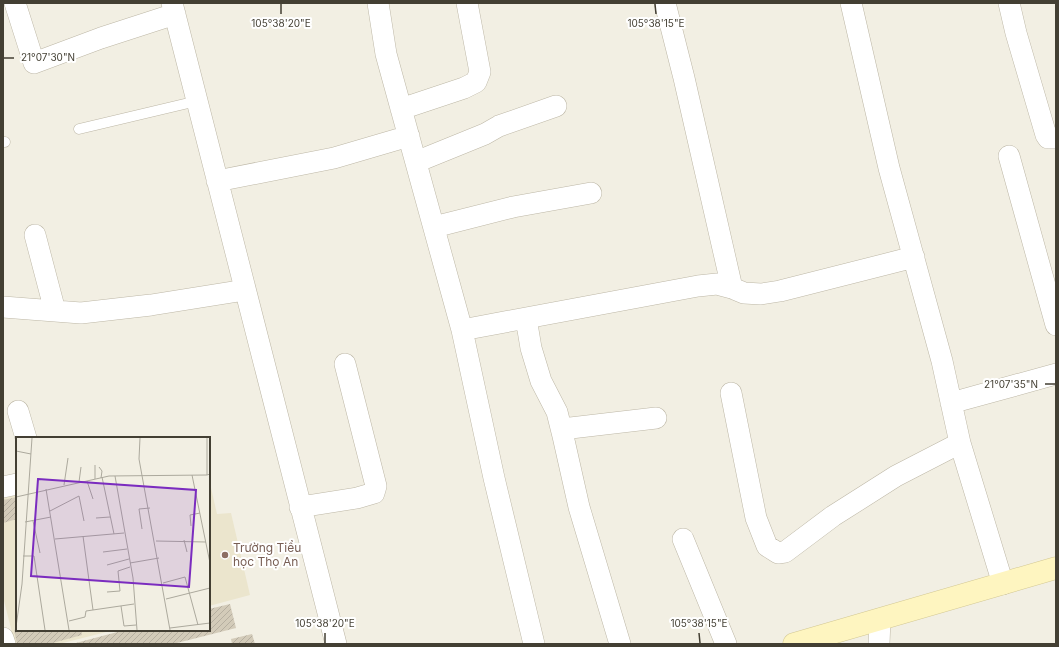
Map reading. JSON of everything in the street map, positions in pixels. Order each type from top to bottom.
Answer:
[{"type":"street","points":[[15,3],[34,63],[101,38],[173,8],[336,644]]},
{"type":"street","points":[[378,3],[386,54],[462,330],[494,478],[534,644]]},
{"type":"street","points":[[402,109],[464,88],[476,82],[480,72],[467,3]]},
{"type":"street","points":[[665,3],[684,78],[732,288]]},
{"type":"street","points":[[851,3],[889,168],[936,334],[960,443],[1003,584]]},
{"type":"street","points":[[1009,3],[1016,33],[1046,135],[1048,138],[1056,138]]},
{"type":"street","points":[[416,162],[485,134],[499,126],[556,106]]},
{"type":"street","points":[[217,181],[334,158],[409,136]]},
{"type":"street","points":[[1009,156],[1056,325]]},
{"type":"street","points":[[434,227],[513,207],[591,192]]},
{"type":"street","points":[[35,235],[55,311]]},
{"type":"street","points":[[462,330],[698,286],[717,284],[744,293],[761,294],[780,291],[914,257]]},
{"type":"street","points":[[3,307],[81,313],[245,290]]},
{"type":"street","points":[[526,318],[531,348],[541,381],[557,412],[562,429],[578,507],[620,644]]},
{"type":"street","points":[[300,507],[357,498],[374,493],[376,486],[346,364]]},
{"type":"street","points":[[951,403],[1056,374]]},
{"type":"street","points":[[732,394],[756,518],[767,546],[778,553],[785,552],[834,516],[896,476],[960,443]]},
{"type":"street","points":[[18,411],[26,437]]},
{"type":"street","points":[[562,429],[656,418]]},
{"type":"street","points":[[3,487],[16,484]]},
{"type":"street","points":[[684,539],[726,644]]},
{"type":"street","points":[[794,644],[1056,568]]},
{"type":"street","points":[[879,644],[880,619]]},
{"type":"street","points":[[3,638],[5,644]]},
{"type":"lane","points":[[78,129],[197,102]]},
{"type":"shaded area","name":"Trường Tiểu học Thọ An","points":[[210,483],[217,514],[231,513],[250,595],[210,606]]},
{"type":"shaded area","points":[[16,492],[16,631],[110,631],[59,644],[15,644],[3,597],[3,495]]},
{"type":"building","points":[[16,497],[16,519],[3,523],[3,500]]},
{"type":"building","points":[[230,604],[236,628],[173,644],[72,644],[121,631],[210,631],[210,609]]},
{"type":"building","points":[[14,630],[81,631],[82,635],[49,644],[17,644]]},
{"type":"building","points":[[252,634],[255,644],[232,644],[231,639]]},
{"type":"place","name":"Trường Tiểu học Thọ An","points":[[225,555]]}]
